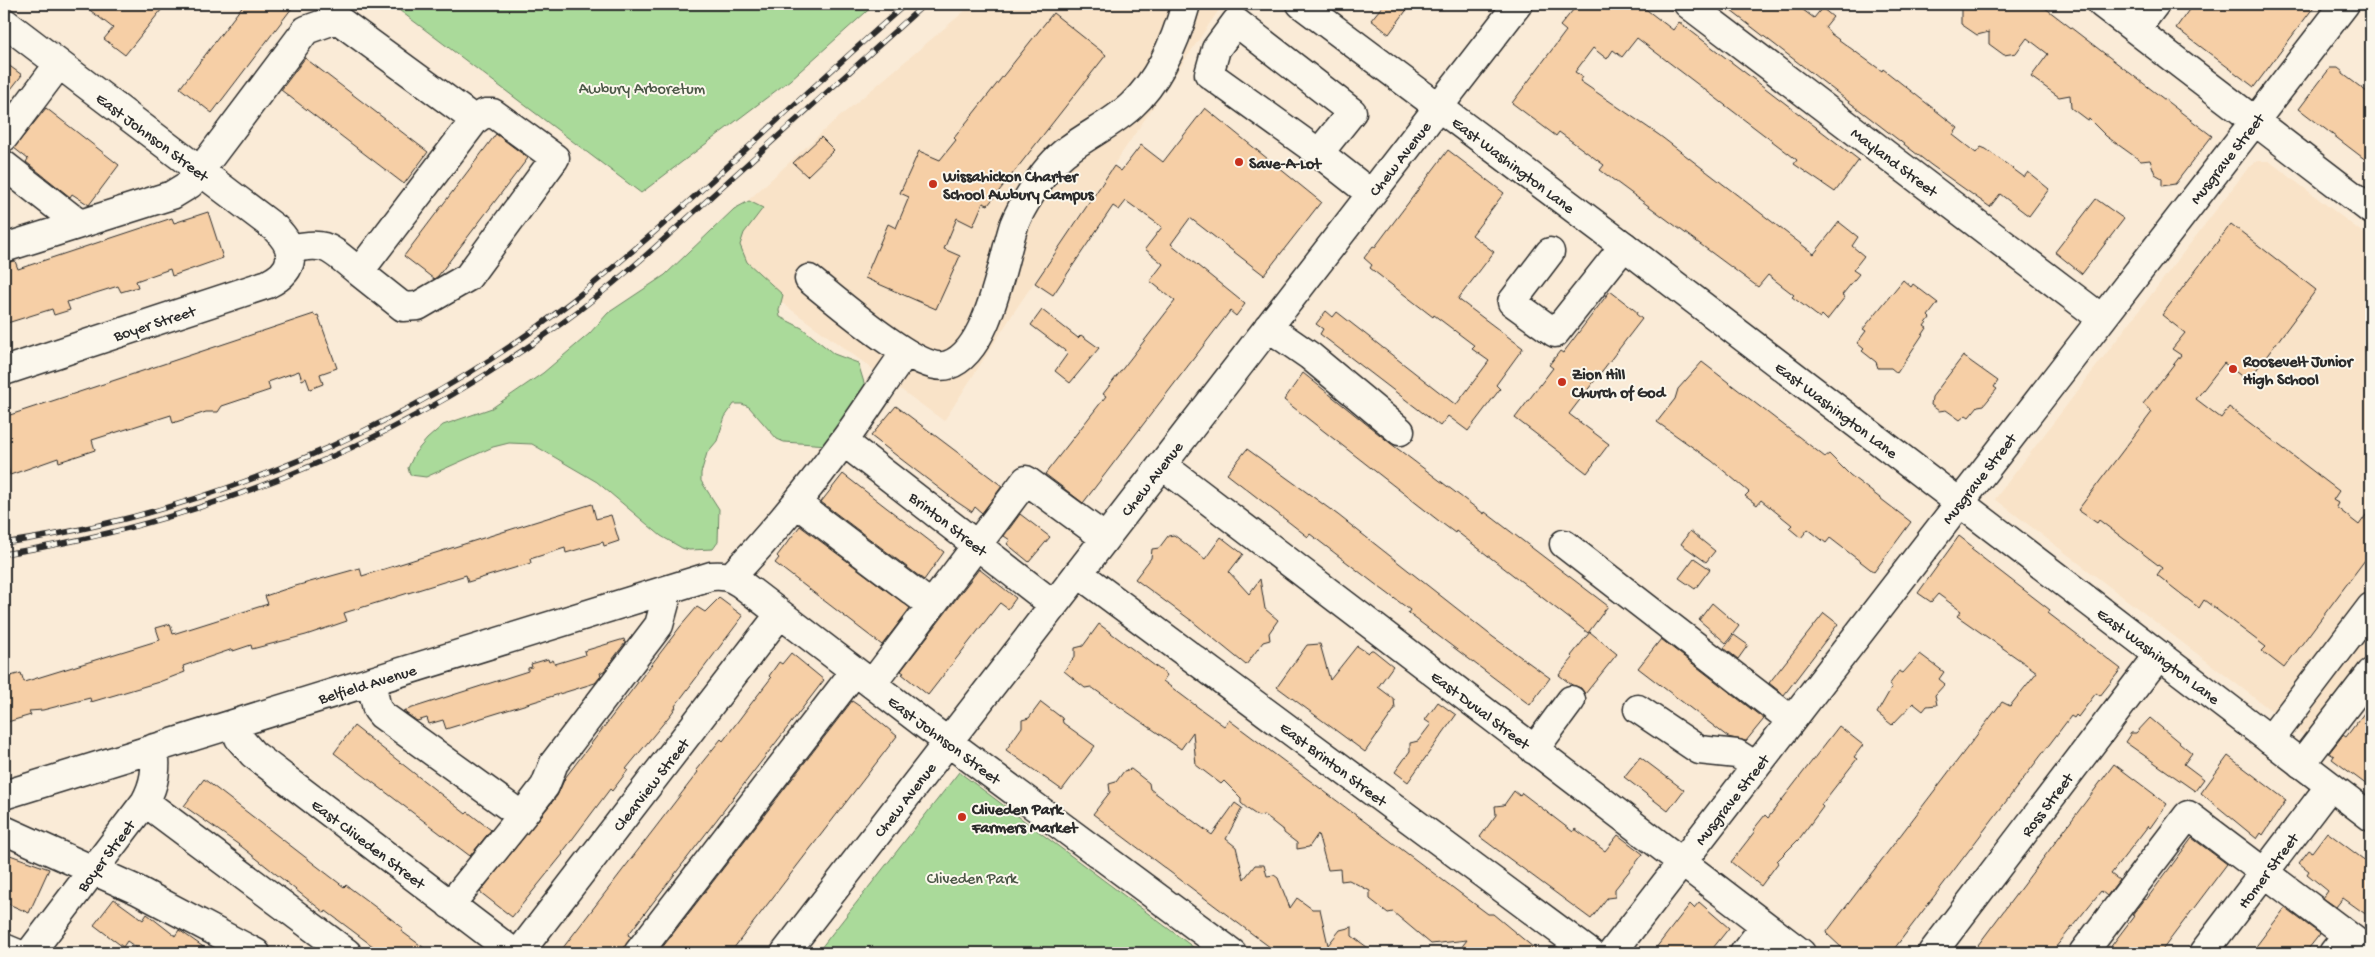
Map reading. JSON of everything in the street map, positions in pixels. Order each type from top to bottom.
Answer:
[{"type":"street","points":[[809,279],[905,353],[935,366],[948,366],[966,352],[994,302],[1015,222],[1029,195],[1048,168],[1068,150],[1131,107],[1146,89],[1166,57],[1179,31],[1186,4]]},
{"type":"street","name":"East Washington Lane","points":[[1300,4],[1624,246],[2371,817]]},
{"type":"street","points":[[1512,11],[1535,4]]},
{"type":"street","name":"Mayland Street","points":[[1688,4],[2101,318]]},
{"type":"street","points":[[2102,4],[2371,210]]},
{"type":"street","points":[[2136,29],[2155,4]]},
{"type":"street","name":"Musgrave Street","points":[[1612,953],[1958,502],[2345,4]]},
{"type":"street","name":"Chew Avenue","points":[[785,953],[1512,11]]},
{"type":"street","points":[[1319,153],[1352,112],[1242,13],[1216,49],[1209,74],[1319,153],[1371,194]]},
{"type":"street","points":[[4,248],[172,194],[190,184],[306,30],[337,19],[475,120]]},
{"type":"street","name":"East Johnson Street","points":[[4,22],[275,228],[287,241],[291,253]]},
{"type":"street","points":[[4,136],[59,64]]},
{"type":"street","points":[[291,253],[309,245],[320,245],[331,250],[359,272],[404,307],[418,306],[468,277],[555,158],[493,113],[485,114],[475,120],[359,272]]},
{"type":"street","points":[[4,165],[78,223]]},
{"type":"street","points":[[1550,252],[1512,302],[1555,333],[1624,246]]},
{"type":"street","name":"Boyer Street","points":[[4,372],[268,284],[284,274],[291,253]]},
{"type":"street","points":[[1268,327],[1310,356],[1400,431]]},
{"type":"street","points":[[731,576],[762,545],[844,442],[905,353]]},
{"type":"street","name":"Brinton Street","points":[[844,442],[1054,604]]},
{"type":"street","name":"East Duval Street","points":[[1162,465],[1801,953]]},
{"type":"street","points":[[638,953],[864,678],[931,606],[1026,480],[1105,538]]},
{"type":"street","points":[[796,503],[931,606]]},
{"type":"street","points":[[1564,544],[1791,720]]},
{"type":"street","name":"East Brinton Street","points":[[1078,574],[1590,953]]},
{"type":"street","name":"Belfield Avenue","points":[[4,795],[663,590],[711,576],[731,576]]},
{"type":"street","name":"East Johnson Street","points":[[731,576],[948,742],[1232,953]]},
{"type":"street","points":[[450,905],[545,786],[554,763],[659,625],[665,603],[663,590]]},
{"type":"street","points":[[2270,740],[2371,607]]},
{"type":"street","name":"Clearview Street","points":[[519,953],[780,614]]},
{"type":"street","name":"Ross Street","points":[[1932,953],[2159,656]]},
{"type":"street","points":[[2301,764],[2371,672]]},
{"type":"street","points":[[371,682],[377,709],[389,722],[522,816]]},
{"type":"street","points":[[1534,750],[1571,700]]},
{"type":"street","points":[[1638,709],[1699,750],[1737,754],[1756,766]]},
{"type":"street","name":"East Cliveden Street","points":[[235,724],[240,738],[253,754],[514,953]]},
{"type":"street","name":"Boyer Street","points":[[30,953],[145,802],[152,790],[156,774],[154,748]]},
{"type":"street","name":"Homer Street","points":[[2203,953],[2330,786]]},
{"type":"street","points":[[145,802],[347,953]]},
{"type":"street","points":[[2083,953],[2188,814],[2265,871],[2340,944],[2371,953]]},
{"type":"street","points":[[4,830],[137,890],[256,952]]},
{"type":"street","points":[[1744,953],[1765,926]]},
{"type":"street","points":[[4,948],[16,953]]},
{"type":"shaded area","name":"Wissahickon Charter School Awbury Campus","points":[[973,4],[1223,4],[1016,309],[944,421],[701,244],[831,124]]},
{"type":"shaded area","name":"Roosevelt Junior High School","points":[[2257,161],[2269,161],[2371,239],[2371,662],[2311,741],[1995,499],[2248,168]]},
{"type":"green space","name":"Awbury Arboretum","points":[[391,4],[875,4],[790,80],[641,193]]},
{"type":"green space","points":[[749,201],[763,208],[744,233],[740,245],[747,262],[783,295],[779,310],[780,317],[802,328],[834,354],[858,363],[865,386],[864,394],[828,445],[784,442],[777,439],[749,407],[742,404],[734,404],[725,417],[717,441],[707,453],[701,473],[701,481],[719,509],[718,542],[713,549],[689,550],[661,536],[597,482],[532,444],[509,443],[493,447],[426,477],[410,475],[408,468],[415,453],[443,425],[492,408],[543,373],[589,334],[608,313],[665,275],[734,209]]},
{"type":"green space","name":"Cliveden Park","points":[[959,772],[1201,953],[817,953]]},
{"type":"building","points":[[82,4],[166,4],[125,55],[104,39],[113,28]]},
{"type":"building","points":[[244,4],[295,4],[212,113],[180,88]]},
{"type":"building","points":[[1384,4],[1411,4],[1389,34],[1371,20]]},
{"type":"building","points":[[1578,4],[1639,4],[1673,30],[1679,22],[1859,160],[1835,192],[1794,164],[1797,160],[1637,38],[1622,57],[1613,50],[1607,59],[1593,48],[1575,72],[1583,77],[1580,81],[1659,135],[1814,254],[1839,222],[1858,237],[1852,246],[1864,256],[1853,270],[1859,274],[1842,295],[1845,297],[1827,320],[1822,315],[1820,318],[1792,297],[1794,295],[1768,275],[1758,287],[1600,170],[1604,165],[1559,132],[1556,136],[1512,103],[1566,31],[1560,26]]},
{"type":"building","points":[[1722,4],[1795,4],[1814,18],[1822,8],[1833,17],[1825,27],[1831,34],[1882,71],[1883,69],[1958,128],[1953,135],[1976,153],[1981,147],[1986,149],[2024,177],[2028,172],[2049,189],[2029,216],[2000,194],[1990,207],[1931,165]]},
{"type":"building","points":[[1961,4],[2040,4],[2212,136],[2175,184],[2162,186],[2162,178],[2155,174],[2150,160],[2141,161],[2106,136],[2089,119],[2087,120],[2071,108],[2070,95],[2059,97],[2031,77],[2048,54],[2027,38],[2016,53],[2004,55],[1989,44],[1989,32],[1977,35],[1961,24]]},
{"type":"building","points":[[2193,4],[2316,4],[2254,87],[2176,28]]},
{"type":"building","points":[[1053,13],[1106,55],[988,205],[983,203],[973,226],[957,218],[944,249],[960,256],[936,309],[865,278],[888,224],[896,228],[909,197],[900,193],[919,151],[940,160],[956,140],[954,138]]},
{"type":"building","points":[[305,58],[428,152],[404,184],[281,90]]},
{"type":"building","points":[[4,62],[22,75],[4,98]]},
{"type":"building","points":[[2330,68],[2338,68],[2371,95],[2371,164],[2299,109]]},
{"type":"building","points":[[46,108],[119,165],[89,205],[72,194],[70,197],[26,162],[28,159],[14,148]]},
{"type":"building","points":[[1205,108],[1321,202],[1264,275],[1190,218],[1171,244],[1245,304],[1236,316],[1230,311],[1083,503],[1045,474],[1106,396],[1103,394],[1175,301],[1150,281],[1163,264],[1145,249],[1162,227],[1126,201],[1119,210],[1113,206],[1053,295],[1035,283],[1114,166],[1121,171],[1141,145],[1163,162]]},
{"type":"building","points":[[496,134],[528,158],[434,279],[404,256]]},
{"type":"building","points":[[821,137],[834,150],[807,176],[793,163]]},
{"type":"building","points":[[1448,150],[1504,193],[1472,235],[1494,252],[1458,299],[1523,348],[1496,385],[1500,389],[1468,431],[1448,416],[1440,426],[1320,334],[1323,329],[1316,324],[1326,311],[1333,317],[1337,312],[1456,405],[1489,361],[1472,349],[1475,346],[1434,315],[1433,317],[1370,268],[1372,265],[1364,258],[1373,246],[1375,247]]},
{"type":"building","points":[[2096,199],[2124,219],[2082,274],[2055,252]]},
{"type":"building","points":[[208,212],[223,258],[172,276],[170,269],[136,281],[138,287],[121,292],[118,286],[67,302],[70,310],[54,315],[52,309],[4,324],[4,263],[15,261],[18,269],[172,218],[174,223]]},
{"type":"building","name":"Roosevelt Junior High School","points":[[2231,224],[2316,290],[2248,381],[2224,363],[2196,399],[2221,418],[2229,407],[2339,491],[2333,500],[2338,503],[2336,507],[2359,525],[2371,508],[2371,552],[2284,668],[2262,651],[2266,647],[2204,600],[2199,608],[2157,575],[2162,568],[2099,520],[2097,523],[2078,510],[2152,412],[2143,404],[2181,355],[2172,349],[2185,333],[2162,315]]},
{"type":"building","points":[[1903,280],[1911,287],[1913,284],[1938,303],[1928,316],[1930,318],[1924,326],[1927,328],[1897,373],[1891,368],[1878,368],[1876,362],[1862,351],[1864,349],[1857,343],[1866,331],[1863,329]]},
{"type":"building","name":"Zion Hill Church of God","points":[[1610,291],[1637,312],[1636,314],[1642,319],[1569,414],[1609,444],[1587,473],[1515,418],[1553,368],[1549,365],[1560,351],[1563,353]]},
{"type":"building","points":[[1042,310],[1078,338],[1081,335],[1099,348],[1070,383],[1055,371],[1068,353],[1031,325]]},
{"type":"building","points":[[314,314],[315,316],[318,315],[337,368],[320,374],[323,384],[310,389],[306,378],[302,380],[299,371],[268,382],[270,390],[222,406],[218,412],[206,412],[173,423],[171,415],[92,440],[95,450],[59,462],[58,458],[10,475],[4,456],[4,417]]},
{"type":"building","points":[[1963,356],[1998,381],[1994,387],[1997,389],[1984,405],[1978,406],[1969,417],[1966,415],[1960,420],[1946,410],[1939,411],[1931,405],[1932,397]]},
{"type":"building","points":[[1702,362],[1825,457],[1829,454],[1850,475],[1911,522],[1874,572],[1830,538],[1826,543],[1808,529],[1801,538],[1789,528],[1792,525],[1761,500],[1757,505],[1745,496],[1749,492],[1712,461],[1657,422],[1675,399],[1678,389]]},
{"type":"building","points":[[1303,373],[1390,443],[1484,514],[1485,512],[1608,606],[1588,633],[1456,531],[1455,533],[1439,521],[1284,400]]},
{"type":"building","points":[[896,406],[1002,486],[982,513],[975,507],[972,512],[957,502],[871,436]]},
{"type":"building","points":[[1247,449],[1338,515],[1493,637],[1550,678],[1530,705],[1408,613],[1410,610],[1310,534],[1308,537],[1227,474]]},
{"type":"building","points":[[843,474],[944,552],[924,580],[821,502]]},
{"type":"building","points":[[592,504],[596,519],[611,515],[619,541],[604,546],[603,542],[566,553],[565,548],[530,559],[531,563],[468,582],[466,575],[344,613],[347,621],[306,635],[252,649],[251,645],[233,651],[233,649],[183,666],[185,672],[159,682],[91,702],[90,698],[43,710],[29,711],[31,715],[4,723],[4,678],[21,673],[24,682],[160,640],[156,628],[170,624],[173,634],[268,604],[265,596],[292,587],[360,568],[362,576]]},
{"type":"building","points":[[1020,514],[1050,537],[1029,562],[1007,544],[1010,540],[1004,536]]},
{"type":"building","points":[[800,526],[910,608],[882,645],[775,563],[779,558],[777,556]]},
{"type":"building","points":[[1690,531],[1715,551],[1706,562],[1681,544]]},
{"type":"building","points":[[1174,535],[1205,559],[1221,537],[1243,554],[1229,572],[1249,594],[1260,579],[1265,609],[1278,620],[1269,633],[1270,640],[1263,642],[1246,665],[1192,621],[1135,579],[1151,558],[1152,549],[1159,548],[1168,536]]},
{"type":"building","points":[[1959,536],[1973,547],[1971,549],[2050,610],[2048,613],[2121,669],[2100,696],[2096,693],[2078,717],[2076,715],[2074,718],[2071,716],[1891,953],[1842,953],[1842,948],[1826,933],[2002,702],[2010,706],[2037,672],[1957,616],[1961,611],[1938,594],[1931,602],[1918,593]]},
{"type":"building","points":[[1694,558],[1710,569],[1695,589],[1679,578]]},
{"type":"building","points":[[979,569],[1016,598],[1008,609],[1000,603],[998,605],[928,695],[902,674],[904,673],[901,671]]},
{"type":"building","points":[[719,598],[743,616],[675,706],[671,714],[626,769],[628,770],[612,791],[610,789],[563,854],[512,917],[480,892],[557,796],[565,778],[680,627],[697,607],[705,612]]},
{"type":"building","points":[[1712,603],[1739,626],[1726,643],[1699,620]]},
{"type":"building","points":[[1824,613],[1838,624],[1784,695],[1769,683]]},
{"type":"building","points":[[1099,624],[1167,675],[1163,681],[1199,708],[1224,726],[1229,720],[1488,914],[1493,914],[1540,953],[1457,953],[1467,940],[1431,944],[1393,912],[1388,913],[1370,899],[1370,891],[1349,880],[1341,881],[1340,869],[1328,870],[1318,834],[1309,847],[1297,849],[1297,843],[1284,831],[1264,815],[1258,816],[1241,803],[1241,798],[1224,781],[1221,784],[1196,765],[1193,732],[1181,749],[1091,687],[1085,688],[1064,671],[1075,656],[1075,648],[1083,646]]},
{"type":"building","points":[[1590,632],[1617,654],[1585,694],[1581,688],[1572,685],[1559,675]]},
{"type":"building","points":[[1734,635],[1748,645],[1738,659],[1724,648]]},
{"type":"building","points":[[624,639],[625,643],[604,671],[600,673],[601,676],[595,683],[446,729],[443,720],[429,724],[427,718],[417,721],[403,711],[528,671],[528,668],[532,667],[531,664],[548,659],[549,662],[553,660],[555,664],[585,655],[584,651]]},
{"type":"building","points":[[1661,639],[1764,719],[1746,741],[1728,737],[1638,668]]},
{"type":"building","points":[[1320,644],[1330,680],[1357,646],[1368,653],[1373,650],[1393,666],[1378,687],[1394,699],[1395,709],[1365,752],[1277,687],[1307,645]]},
{"type":"building","points":[[791,653],[824,680],[628,935],[631,937],[622,953],[559,953],[698,772],[696,770],[721,739],[723,741],[771,678],[769,676],[779,662],[782,664]]},
{"type":"building","points":[[1920,654],[1944,672],[1939,679],[1945,684],[1935,695],[1937,705],[1927,706],[1923,711],[1913,703],[1892,725],[1877,713],[1892,687],[1889,685],[1899,671],[1903,673]]},
{"type":"building","points":[[852,701],[897,736],[730,953],[722,948],[718,953],[658,953]]},
{"type":"building","points":[[1041,702],[1062,718],[1063,723],[1095,746],[1062,790],[1006,750],[1022,727],[1022,720],[1029,718]]},
{"type":"building","points":[[1438,702],[1456,715],[1408,782],[1395,772],[1410,751],[1410,743],[1418,741],[1431,724],[1425,720]]},
{"type":"building","points":[[2371,704],[2371,788],[2332,759],[2334,756],[2329,753],[2343,735],[2346,737]]},
{"type":"building","points":[[2150,718],[2192,753],[2184,764],[2204,779],[2195,791],[2125,742],[2131,733],[2136,733]]},
{"type":"building","points":[[354,726],[466,814],[468,812],[491,830],[470,856],[334,753]]},
{"type":"building","points":[[1839,726],[1863,745],[1854,757],[1857,759],[1821,805],[1823,807],[1799,839],[1777,861],[1778,863],[1761,886],[1731,862],[1755,831],[1753,830],[1765,815],[1768,818]]},
{"type":"building","points":[[2228,756],[2286,800],[2263,835],[2261,833],[2257,839],[2201,793]]},
{"type":"building","points":[[1640,757],[1684,790],[1668,811],[1624,777]]},
{"type":"building","points":[[2114,764],[2167,804],[2150,828],[2148,826],[2111,874],[2119,880],[2107,896],[2101,891],[2051,953],[1972,953]]},
{"type":"building","points":[[1131,769],[1149,783],[1150,789],[1212,835],[1235,803],[1242,808],[1226,839],[1236,847],[1244,879],[1255,865],[1264,865],[1267,876],[1274,875],[1278,878],[1290,908],[1297,898],[1312,909],[1320,909],[1328,945],[1340,930],[1352,927],[1352,936],[1375,953],[1278,953],[1093,814],[1110,792],[1109,784],[1116,782],[1124,771]]},
{"type":"building","points":[[204,779],[344,887],[346,885],[390,918],[403,928],[401,931],[431,953],[382,953],[326,911],[325,913],[242,847],[184,806]]},
{"type":"building","points":[[1514,791],[1520,796],[1522,793],[1573,832],[1575,829],[1605,851],[1618,835],[1643,854],[1615,889],[1615,897],[1607,898],[1591,919],[1480,837],[1496,815],[1495,806],[1504,805]]},
{"type":"building","points":[[2327,832],[2371,865],[2371,918],[2343,898],[2336,907],[2323,898],[2328,891],[2307,874],[2309,871],[2299,863],[2309,850],[2312,852]]},
{"type":"building","points":[[2192,838],[2227,864],[2160,953],[2106,953],[2134,916],[2132,915],[2144,899],[2146,900]]},
{"type":"building","points":[[10,855],[49,869],[29,913],[4,902],[4,859],[7,861]]},
{"type":"building","points":[[114,899],[143,920],[147,914],[175,936],[179,930],[212,953],[144,953],[127,941],[123,947],[94,925]]},
{"type":"building","points":[[1699,902],[1729,928],[1709,953],[1652,953],[1690,904],[1694,908]]},
{"type":"building","points":[[2285,908],[2320,934],[2305,953],[2251,953]]},
{"type":"railway","points":[[4,543],[80,529],[155,511],[230,487],[303,458],[375,425],[444,388],[510,346],[572,301],[615,266],[700,192],[906,4]]},
{"type":"railway","points":[[4,554],[80,540],[154,521],[226,499],[296,472],[365,441],[433,406],[498,367],[562,323],[625,274],[925,4]]},
{"type":"place","name":"Save-A-Lot","points":[[1239,162]]},
{"type":"place","name":"Wissahickon Charter School Awbury Campus","points":[[933,184]]},
{"type":"place","name":"Roosevelt Junior High School","points":[[2233,369]]},
{"type":"place","name":"Zion Hill Church of God","points":[[1562,382]]},
{"type":"place","name":"Cliveden Park Farmers Market","points":[[962,817]]}]
